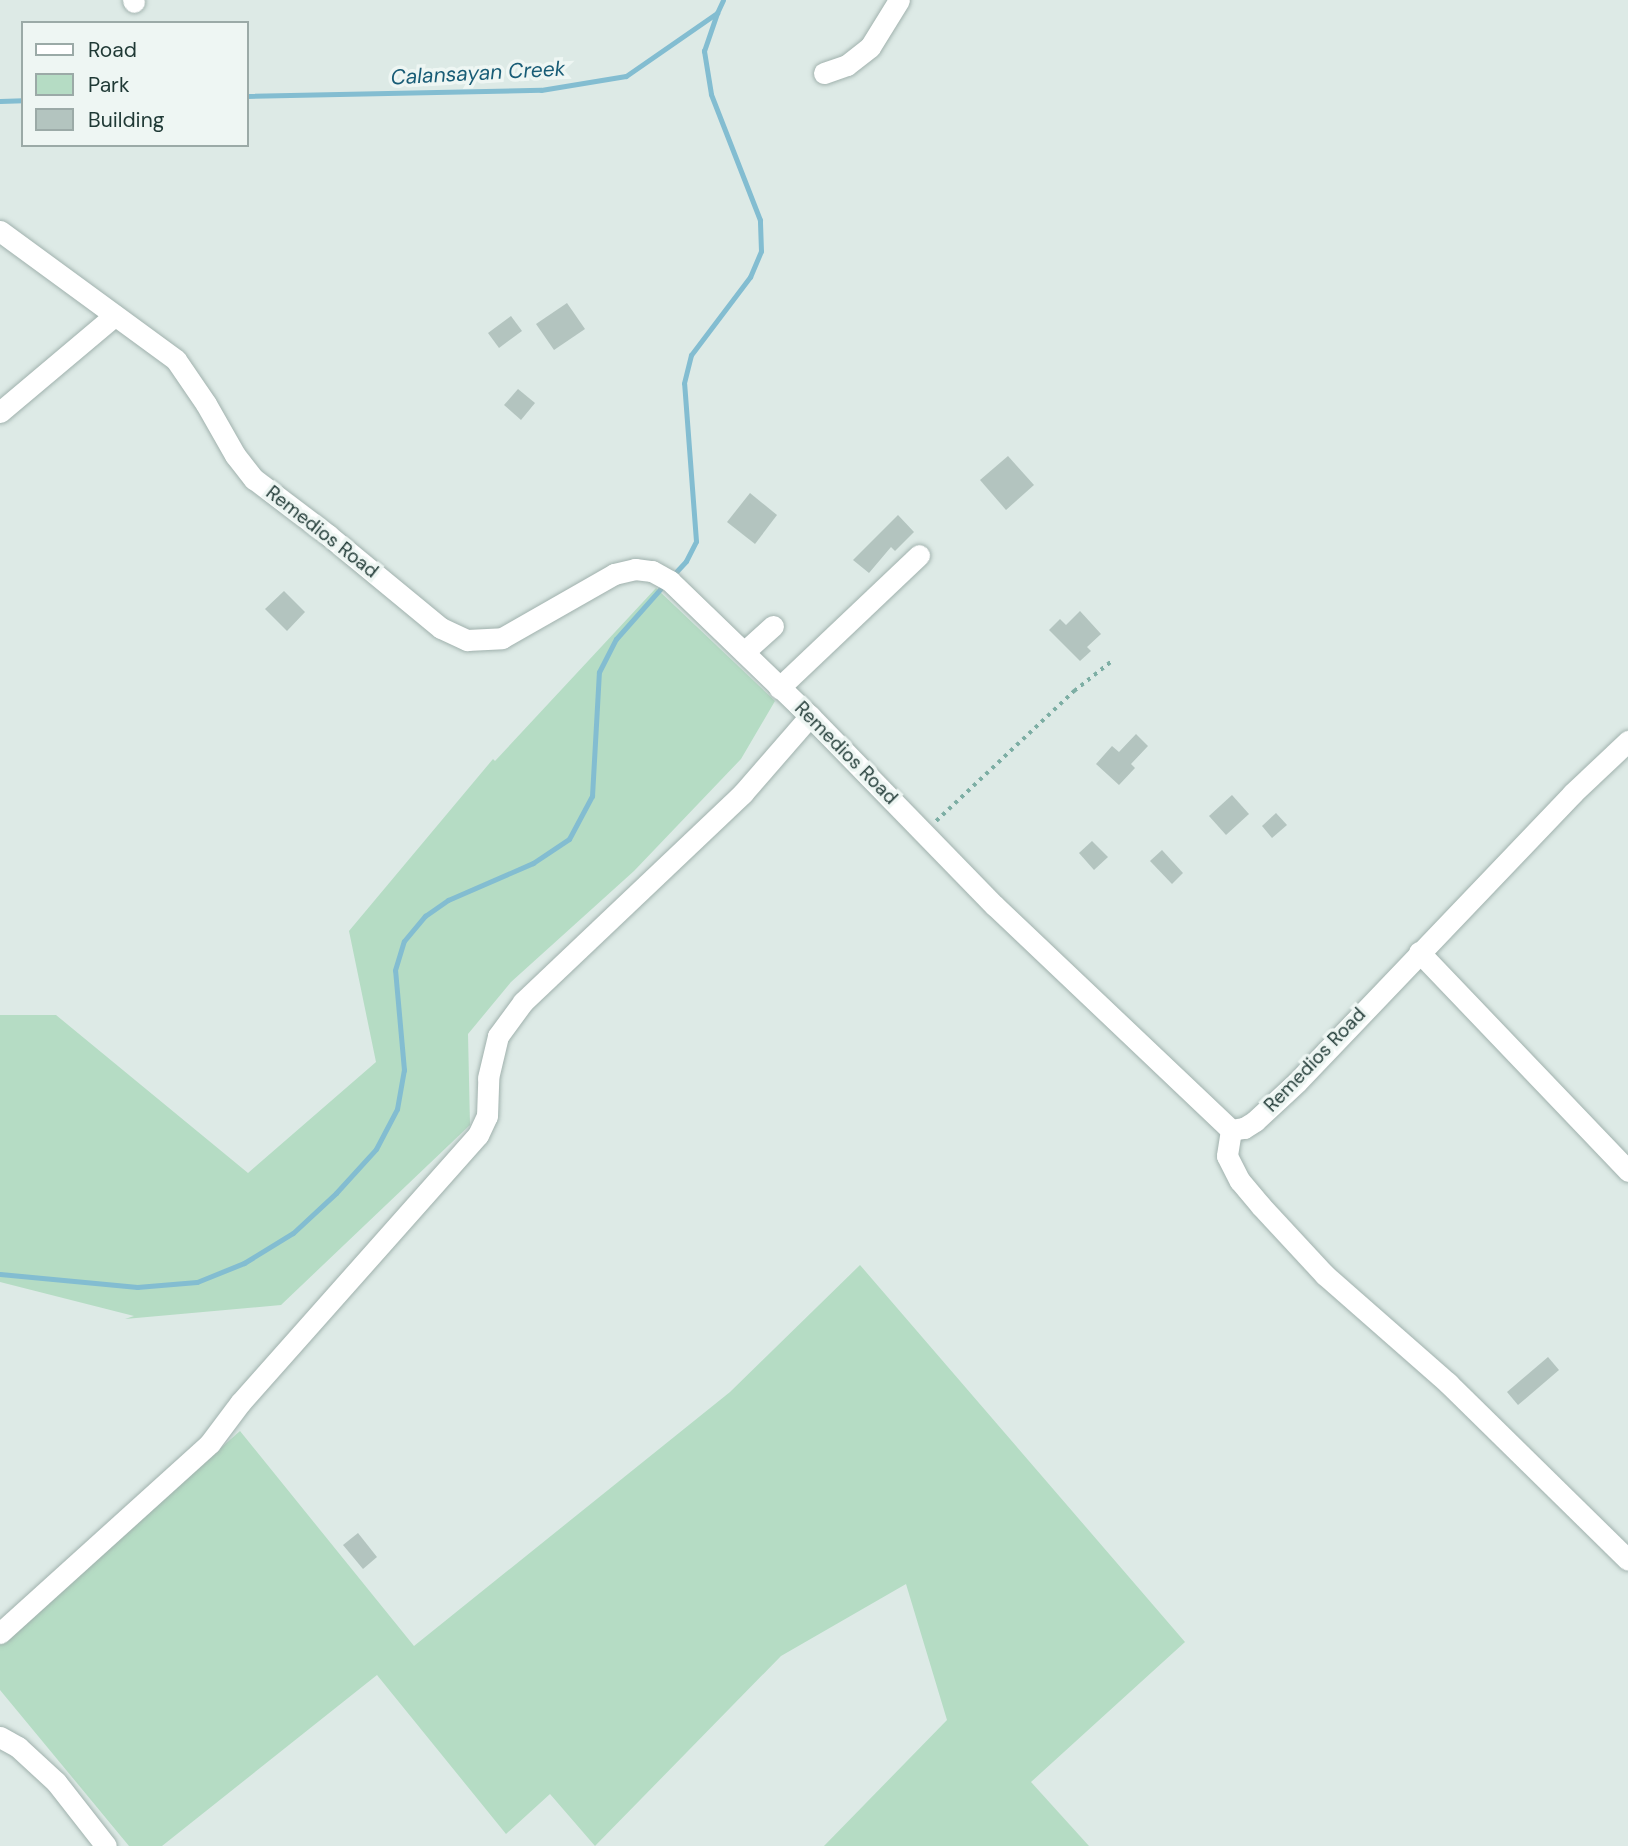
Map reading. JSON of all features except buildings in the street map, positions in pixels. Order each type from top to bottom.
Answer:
[{"type":"street","points":[[824,73],[847,65],[870,47],[899,0]]},
{"type":"street","name":"Remedios Road","points":[[0,231],[134,326],[176,360],[206,404],[235,455],[254,480],[328,535],[441,628],[467,639],[502,638],[614,574],[635,569],[652,571],[670,581],[810,716],[994,905],[1231,1130],[1244,1128],[1255,1121],[1297,1082],[1573,793],[1628,741]]},
{"type":"street","points":[[0,412],[115,315]]},
{"type":"street","points":[[779,688],[919,555]]},
{"type":"street","points":[[744,652],[773,626]]},
{"type":"street","points":[[0,1633],[210,1443],[240,1403],[478,1135],[487,1116],[488,1078],[498,1036],[523,1002],[743,793],[810,716]]},
{"type":"street","points":[[1419,952],[1628,1171]]},
{"type":"street","points":[[1231,1130],[1227,1156],[1240,1181],[1261,1206],[1325,1275],[1448,1383],[1628,1560]]},
{"type":"street","points":[[0,1737],[18,1746],[56,1783],[106,1846]]},
{"type":"path","points":[[924,831],[1074,691],[1113,660]]},
{"type":"green space","points":[[656,588],[775,701],[741,759],[634,871],[511,982],[468,1034],[470,1125],[281,1305],[125,1319],[134,1316],[0,1282],[0,1015],[56,1015],[248,1173],[376,1062],[349,931],[493,759],[495,761]]},
{"type":"green space","points":[[860,1265],[1185,1642],[1031,1782],[1089,1846],[824,1846],[947,1720],[906,1584],[781,1656],[595,1846],[550,1794],[506,1834],[377,1675],[162,1846],[129,1846],[0,1690],[0,1644],[240,1431],[414,1646],[730,1392]]},
{"type":"waterway","name":"Calansayan Creek","points":[[248,96],[541,90],[626,76],[717,13],[723,0]]},
{"type":"waterway","points":[[675,573],[686,561],[696,541],[684,383],[691,355],[750,277],[761,251],[760,220],[711,94],[704,51],[717,13]]},
{"type":"waterway","name":"Calansayan Creek","points":[[0,101],[21,100]]},
{"type":"waterway","points":[[0,1274],[137,1287],[197,1282],[244,1263],[293,1233],[336,1193],[376,1149],[397,1109],[404,1070],[395,970],[404,941],[425,916],[448,900],[533,863],[569,839],[592,796],[599,672],[616,639],[662,587]]}]
